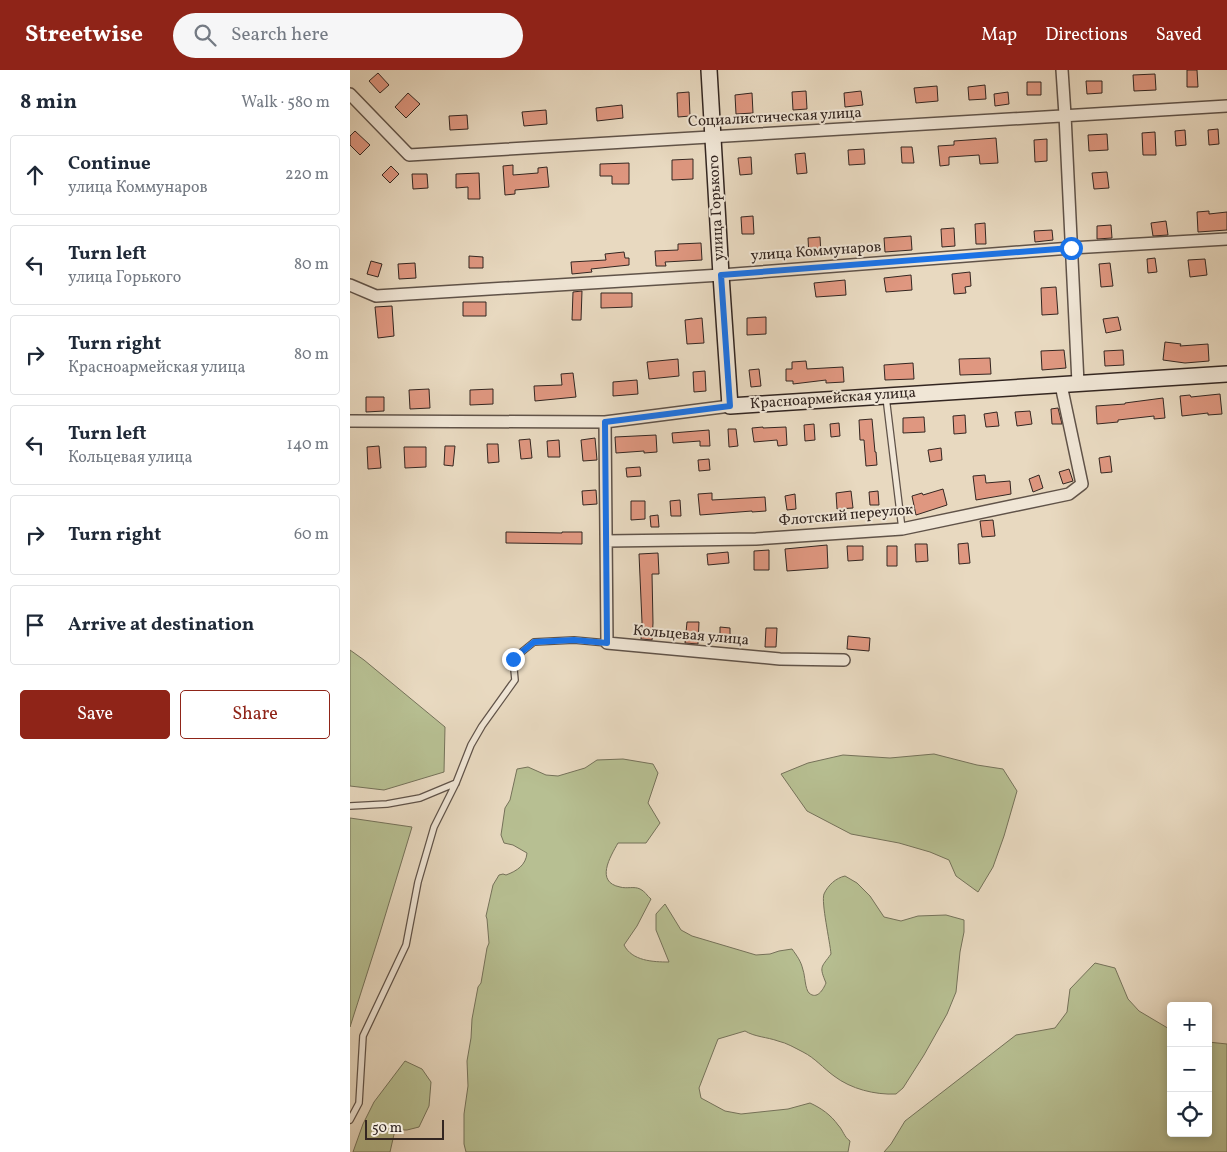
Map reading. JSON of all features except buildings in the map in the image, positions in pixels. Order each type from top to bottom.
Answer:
[{"type":"street","name":"улица Горького","points":[[709,70],[730,406]]},
{"type":"street","points":[[1062,70],[1078,383]]},
{"type":"street","name":"Социалистическая улица","points":[[350,94],[409,154],[1227,106]]},
{"type":"street","name":"улица Коммунаров","points":[[350,285],[376,296],[721,275],[1071,248],[1227,239]]},
{"type":"street","name":"Красноармейская улица","points":[[350,421],[605,422],[730,406],[1227,374]]},
{"type":"street","name":"Флотский переулок","points":[[606,540],[756,539],[902,528],[1069,494],[1082,484],[1061,385]]},
{"type":"street","points":[[605,422],[607,643]]},
{"type":"street","name":"Кольцевая улица","points":[[607,643],[780,659],[844,660]]},
{"type":"lane","points":[[886,396],[902,528]]},
{"type":"lane","points":[[350,1120],[359,1104],[363,1036],[406,945],[418,882],[434,827],[482,726],[515,680],[513,659],[534,642],[574,640],[607,643]]},
{"type":"lane","points":[[350,806],[387,804],[420,798],[456,784]]},
{"type":"green space","points":[[350,650],[445,727],[444,772],[384,790],[350,786]]},
{"type":"green space","points":[[934,754],[977,765],[1003,769],[1017,791],[993,867],[978,892],[956,876],[949,860],[899,843],[851,834],[807,811],[781,774],[808,763],[843,755],[890,758]]},
{"type":"green space","points":[[623,759],[653,764],[658,773],[648,803],[660,823],[646,843],[618,843],[611,855],[606,875],[612,884],[623,888],[640,889],[651,899],[637,926],[624,945],[632,954],[644,960],[669,962],[656,930],[656,914],[665,904],[681,930],[692,936],[756,955],[792,949],[801,964],[809,993],[817,995],[826,983],[822,967],[831,954],[823,898],[835,880],[845,876],[857,883],[870,896],[884,917],[901,921],[918,916],[946,915],[964,920],[956,992],[947,1014],[924,1055],[903,1088],[896,1094],[872,1092],[856,1088],[841,1081],[807,1054],[781,1042],[745,1031],[718,1039],[699,1088],[701,1098],[725,1111],[741,1114],[788,1109],[810,1103],[826,1112],[840,1127],[846,1138],[850,1141],[848,1152],[466,1152],[464,1144],[464,1114],[468,1086],[467,1061],[472,1019],[489,943],[486,916],[493,885],[499,875],[506,875],[517,869],[525,861],[527,853],[513,845],[504,843],[501,835],[505,808],[510,800],[517,769],[528,767],[546,775],[558,776],[585,768],[597,760]]},
{"type":"green space","points":[[350,818],[412,827],[350,1027]]},
{"type":"green space","points":[[1095,963],[1115,968],[1128,999],[1139,1011],[1167,1028],[1167,1137],[1212,1137],[1212,1042],[1227,1044],[1227,1152],[884,1152],[905,1121],[1016,1035],[1055,1028],[1067,1012],[1070,989]]},
{"type":"green space","points":[[405,1061],[422,1069],[431,1082],[429,1106],[419,1127],[395,1130],[390,1152],[353,1152],[363,1124],[374,1102]]},
{"type":"route","points":[[513,659],[534,642],[574,640],[607,643],[605,422],[730,406],[721,275],[1071,248]]}]
